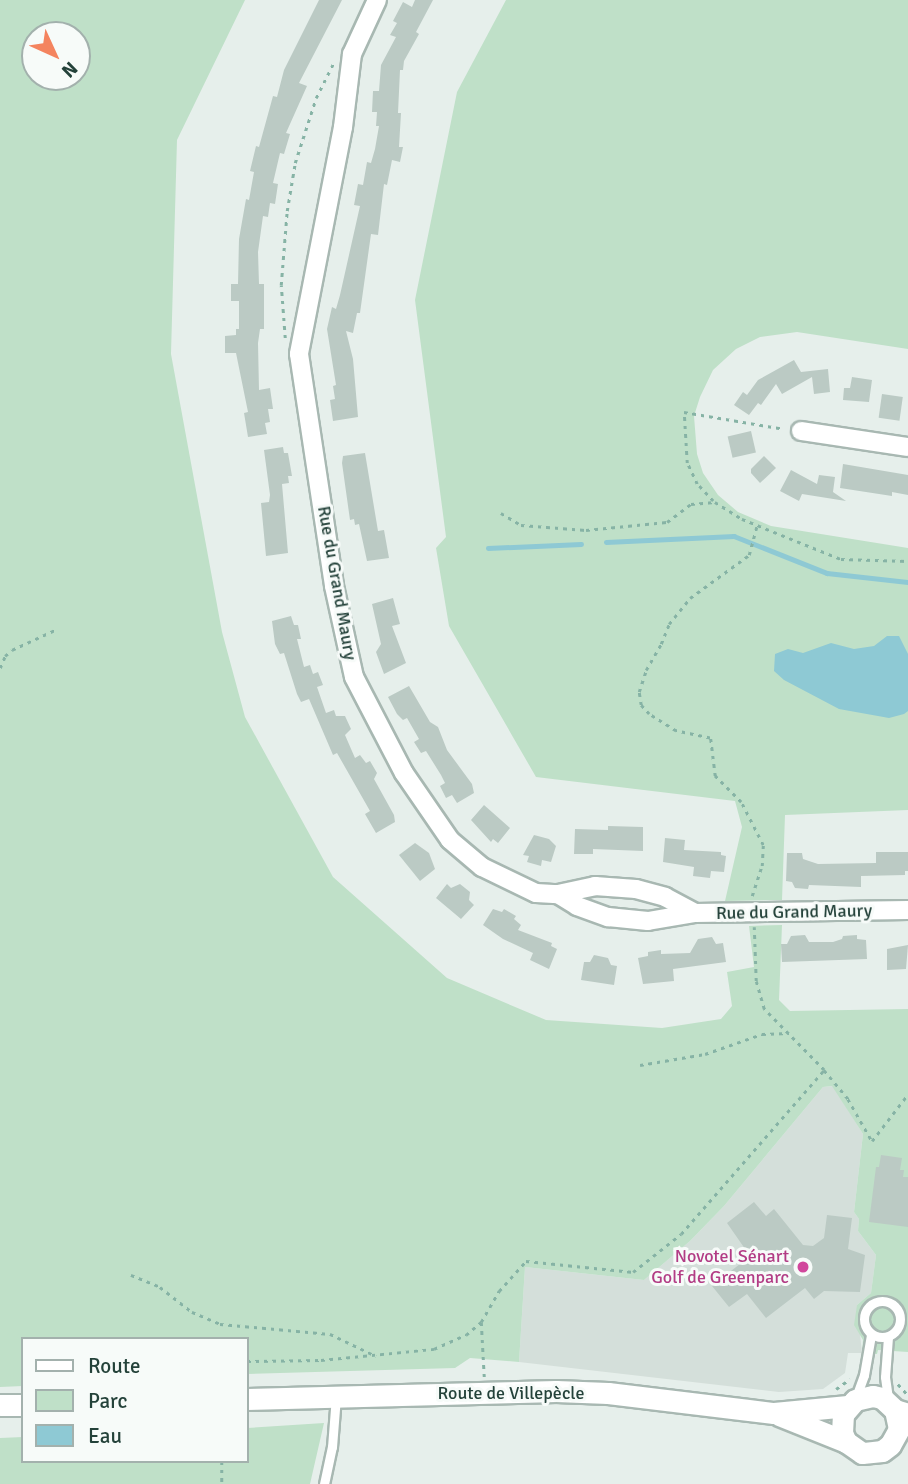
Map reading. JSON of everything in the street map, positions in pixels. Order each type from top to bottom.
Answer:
[{"type":"main road","name":"Route de Villepècle","points":[[248,1399],[556,1391],[608,1393],[774,1413],[846,1442]]},
{"type":"main road","points":[[873,1396],[900,1406],[899,1444],[882,1451],[862,1453],[846,1442],[841,1424],[845,1399],[873,1396]]},
{"type":"main road","name":"Route de Villepècle","points":[[774,1413],[845,1399]]},
{"type":"main road","points":[[0,1405],[21,1405]]},
{"type":"street","name":"Rue du Grand Maury","points":[[377,0],[352,54],[342,127],[299,354],[339,612],[354,677],[366,706],[430,816],[450,840],[482,867],[536,893],[558,894],[595,886],[636,889],[665,897],[695,913],[908,910]]},
{"type":"street","points":[[801,431],[908,447]]},
{"type":"street","points":[[558,894],[577,906],[608,917],[648,921],[695,913]]},
{"type":"lane","points":[[845,1399],[864,1375],[871,1335],[864,1325],[864,1313],[872,1303],[884,1301],[895,1306],[900,1317],[897,1329],[888,1336],[871,1335]]},
{"type":"lane","points":[[888,1336],[885,1377],[900,1406]]},
{"type":"lane","points":[[324,1484],[332,1447],[336,1396]]},
{"type":"path","points":[[285,348],[281,285],[287,211],[295,163],[316,98],[335,61]]},
{"type":"path","points":[[801,431],[684,412],[687,463],[698,484],[715,502],[757,526],[841,559],[908,561]]},
{"type":"path","points":[[501,513],[522,525],[586,530],[667,522],[691,504],[715,502]]},
{"type":"path","points":[[757,526],[749,555],[690,598],[669,624],[662,644],[646,670],[639,692],[641,705],[676,731],[710,738],[715,776],[741,802],[764,845],[762,866],[752,896],[756,981],[764,1009],[824,1070],[848,1099],[872,1141],[908,1094]]},
{"type":"path","points":[[0,668],[5,656],[12,650],[55,630]]},
{"type":"path","points":[[640,1065],[705,1054],[762,1034],[789,1033]]},
{"type":"path","points":[[248,1361],[376,1356],[434,1349],[466,1335],[481,1322],[499,1292],[526,1261],[632,1272],[681,1234],[824,1070]]},
{"type":"path","points":[[131,1275],[160,1287],[192,1312],[219,1324],[330,1334],[376,1356]]},
{"type":"path","points":[[481,1322],[484,1377],[496,1376]]},
{"type":"path","points":[[845,1399],[856,1375],[864,1375]]},
{"type":"path","points":[[885,1377],[893,1378],[900,1406]]},
{"type":"path","points":[[222,1463],[222,1484]]},
{"type":"shaded area","points":[[833,1086],[863,1134],[854,1212],[859,1219],[858,1231],[876,1255],[871,1293],[857,1305],[862,1353],[848,1353],[845,1373],[823,1389],[779,1392],[519,1362],[525,1267],[644,1280],[690,1241],[724,1206],[823,1087]]},
{"type":"green space","points":[[0,0],[245,0],[177,140],[171,354],[222,632],[245,717],[333,877],[447,978],[546,1020],[662,1028],[721,1019],[732,1006],[727,972],[754,967],[749,926],[782,925],[779,1000],[790,1011],[908,1009],[908,1352],[878,1350],[877,1354],[862,1353],[863,1340],[854,1325],[857,1305],[871,1293],[876,1255],[858,1231],[859,1219],[854,1212],[863,1134],[832,1086],[823,1087],[724,1206],[690,1241],[644,1280],[525,1267],[519,1362],[470,1358],[455,1368],[248,1374],[248,1337],[21,1337],[21,1386],[0,1387]]},
{"type":"green space","points":[[506,0],[908,0],[908,349],[797,332],[760,337],[736,349],[713,370],[694,416],[697,454],[703,473],[718,495],[738,512],[771,526],[908,548],[908,810],[785,815],[782,900],[725,901],[742,827],[735,801],[536,777],[449,626],[436,548],[446,537],[415,300],[457,92]]},
{"type":"green space","points":[[324,1423],[310,1484],[0,1484],[0,1438],[21,1437],[21,1463],[248,1463],[248,1428]]},
{"type":"water","points":[[887,636],[899,636],[908,654],[908,711],[904,714],[889,718],[839,709],[784,680],[774,671],[775,654],[788,649],[803,653],[831,643],[854,649],[874,646]]},
{"type":"building","points":[[319,0],[342,0],[299,83],[307,86],[286,133],[290,134],[284,154],[280,153],[273,183],[278,184],[275,204],[270,203],[268,217],[263,216],[258,252],[259,284],[264,284],[264,329],[260,329],[258,343],[259,390],[270,388],[273,409],[268,409],[270,422],[265,423],[267,434],[248,437],[244,413],[248,412],[236,353],[225,353],[225,336],[236,335],[236,329],[239,329],[239,301],[231,301],[231,284],[238,284],[239,239],[246,199],[249,200],[254,172],[250,171],[256,146],[259,147],[273,96],[277,97],[284,70]]},
{"type":"building","points":[[415,0],[433,0],[416,32],[419,34],[404,61],[403,70],[400,70],[399,147],[403,147],[400,162],[392,160],[387,185],[384,184],[378,235],[371,234],[360,313],[357,313],[353,333],[346,331],[353,359],[358,417],[333,421],[330,400],[335,399],[333,386],[336,385],[327,329],[332,307],[336,309],[340,295],[360,206],[354,205],[358,184],[363,185],[367,162],[371,163],[375,149],[379,126],[376,126],[377,112],[372,112],[373,91],[379,91],[381,65],[396,37],[390,35],[397,23],[393,21],[403,2],[412,7]]},
{"type":"building","points":[[794,360],[801,372],[828,369],[830,392],[814,394],[812,377],[782,394],[776,384],[761,405],[758,403],[749,415],[734,405],[743,392],[747,395],[758,380]]},
{"type":"building","points":[[852,377],[872,380],[869,402],[843,400],[844,388],[850,388]]},
{"type":"building","points":[[882,394],[903,397],[899,421],[879,418]]},
{"type":"building","points":[[751,431],[756,452],[733,458],[728,436]]},
{"type":"building","points":[[283,447],[284,453],[288,453],[292,476],[288,476],[289,483],[282,484],[288,553],[266,556],[261,503],[269,502],[270,495],[264,450]]},
{"type":"building","points":[[365,453],[378,531],[384,530],[389,558],[367,561],[359,524],[355,525],[354,519],[350,520],[342,463],[343,456]]},
{"type":"building","points":[[764,456],[776,468],[760,483],[751,473],[751,469]]},
{"type":"building","points":[[843,464],[908,475],[908,495],[892,492],[892,496],[840,488]]},
{"type":"building","points":[[791,470],[817,484],[819,475],[835,477],[833,492],[846,501],[802,494],[799,501],[780,491]]},
{"type":"building","points":[[393,598],[400,624],[392,626],[406,663],[384,674],[376,652],[381,644],[372,604]]},
{"type":"building","points":[[291,616],[294,625],[298,625],[301,639],[297,639],[304,667],[310,665],[313,674],[318,672],[323,685],[317,687],[326,713],[334,710],[336,716],[345,716],[351,729],[345,735],[355,758],[360,755],[366,763],[370,761],[377,773],[374,779],[394,815],[395,822],[376,833],[365,814],[370,811],[337,753],[333,755],[309,699],[301,702],[284,653],[280,654],[275,644],[272,621]]},
{"type":"building","points":[[409,686],[430,722],[438,727],[447,750],[472,784],[474,793],[457,803],[452,795],[446,798],[440,786],[445,783],[441,775],[426,751],[421,753],[414,742],[419,739],[407,718],[403,720],[397,714],[388,697]]},
{"type":"building","points":[[484,805],[510,828],[498,843],[493,839],[491,842],[471,820]]},
{"type":"building","points":[[608,826],[643,827],[643,851],[593,849],[593,854],[574,854],[575,829],[608,830]]},
{"type":"building","points":[[534,835],[549,839],[556,846],[551,862],[542,860],[541,866],[527,862],[529,856],[523,855]]},
{"type":"building","points":[[665,838],[685,840],[684,850],[721,852],[721,855],[726,856],[724,872],[711,871],[710,878],[693,876],[694,867],[663,862]]},
{"type":"building","points":[[415,843],[429,853],[435,869],[420,881],[399,855]]},
{"type":"building","points":[[876,852],[908,852],[908,871],[905,871],[905,875],[861,876],[861,887],[809,885],[808,889],[795,888],[792,882],[786,881],[787,853],[802,853],[803,859],[818,864],[876,863]]},
{"type":"building","points":[[447,884],[451,888],[460,884],[470,892],[469,900],[474,905],[461,919],[436,898]]},
{"type":"building","points":[[493,909],[502,912],[504,909],[516,916],[514,919],[521,925],[518,930],[552,943],[551,946],[557,949],[549,969],[530,960],[533,953],[503,939],[483,925]]},
{"type":"building","points":[[805,935],[809,942],[833,942],[843,936],[857,935],[857,939],[866,940],[867,959],[782,962],[781,944],[787,944],[791,936]]},
{"type":"building","points":[[712,937],[716,944],[723,943],[726,962],[673,969],[674,981],[643,984],[638,958],[648,956],[648,952],[661,950],[661,954],[690,953],[698,939]]},
{"type":"building","points":[[908,945],[906,969],[887,970],[887,949]]},
{"type":"building","points":[[594,955],[608,958],[611,965],[617,966],[614,985],[581,980],[584,962],[590,962]]},
{"type":"building","points":[[881,1155],[902,1158],[900,1170],[904,1170],[903,1177],[908,1177],[908,1227],[869,1222],[876,1167],[879,1167]]},
{"type":"building","name":"Novotel Sénart Golf de Greenparc","points":[[754,1202],[766,1216],[774,1209],[803,1245],[813,1246],[824,1238],[827,1215],[852,1218],[848,1249],[865,1255],[860,1292],[824,1291],[814,1299],[805,1288],[766,1318],[747,1294],[729,1307],[712,1286],[750,1256],[727,1223]]},
{"type":"waterway","points":[[606,542],[734,536],[827,573],[908,582]]},
{"type":"waterway","points":[[488,548],[581,544]]},
{"type":"place","name":"Novotel Sénart Golf de Greenparc","points":[[803,1267]]}]
